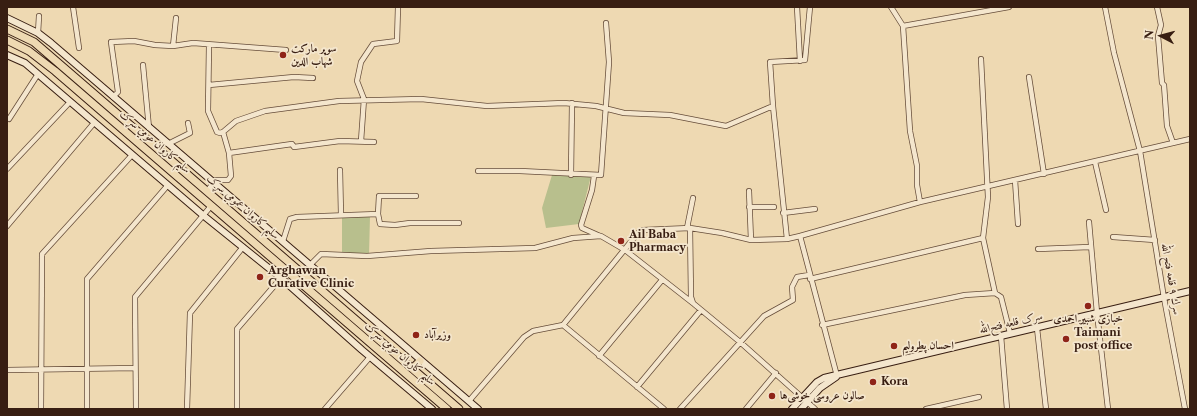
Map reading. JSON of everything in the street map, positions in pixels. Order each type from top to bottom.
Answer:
[{"type":"main road","name":"سلیم کاروان عمومي سړک","points":[[7,29],[34,42],[459,409]]},
{"type":"main road","name":"سلیم کاروان عومي سړک","points":[[7,40],[30,51],[55,71],[447,409]]},
{"type":"main road","points":[[361,334],[367,329]]},
{"type":"main road","points":[[413,368],[420,361]]},
{"type":"street","points":[[73,7],[79,48]]},
{"type":"street","points":[[361,141],[364,99],[357,81],[362,62],[373,44],[396,41],[398,7]]},
{"type":"street","points":[[797,7],[800,61]]},
{"type":"street","points":[[787,239],[783,213],[770,62],[800,61],[806,59],[810,7]]},
{"type":"street","points":[[891,7],[903,26],[910,131],[917,166],[917,185],[920,202]]},
{"type":"street","points":[[903,26],[1009,7]]},
{"type":"street","name":"سرك ٩ قلعه فتح الله","points":[[1105,7],[1114,53],[1140,151],[1164,298],[1185,409]]},
{"type":"street","points":[[1157,7],[1161,26],[1158,36],[1167,126],[1173,143]]},
{"type":"street","points":[[38,32],[39,16]]},
{"type":"street","points":[[7,18],[38,32],[213,183],[311,264],[420,361],[478,409]]},
{"type":"street","points":[[173,46],[176,18]]},
{"type":"street","points":[[478,171],[520,171],[594,176],[601,175],[607,109],[609,62],[606,24]]},
{"type":"street","points":[[114,97],[118,92],[111,42],[134,41],[155,45],[173,46],[193,43],[286,50]]},
{"type":"street","points":[[209,45],[208,111],[217,132],[220,133],[224,132],[236,121],[265,111],[364,99],[421,99],[487,106],[522,103],[572,104],[596,106],[624,113],[670,116],[726,126],[773,106]]},
{"type":"street","points":[[7,55],[25,63],[204,216],[244,247],[428,408]]},
{"type":"street","points":[[981,59],[988,209],[983,238],[995,293]]},
{"type":"street","points":[[143,65],[149,128]]},
{"type":"street","points":[[9,119],[38,74]]},
{"type":"street","points":[[209,85],[294,77],[313,78]]},
{"type":"street","points":[[1029,77],[1044,174]]},
{"type":"street","points":[[7,169],[70,102]]},
{"type":"street","points":[[571,174],[572,104]]},
{"type":"street","points":[[7,226],[94,123]]},
{"type":"street","points":[[168,144],[190,133],[188,123]]},
{"type":"street","points":[[207,191],[216,180],[228,180],[231,176],[229,153],[224,132]]},
{"type":"street","points":[[469,401],[524,337],[533,331],[563,325],[638,233],[643,230],[688,228],[722,233],[751,240],[787,239],[920,202],[1190,139]]},
{"type":"street","points":[[229,153],[292,144],[294,147],[340,141],[374,142]]},
{"type":"street","points":[[42,409],[42,254],[132,155]]},
{"type":"street","points":[[1095,162],[1106,210]]},
{"type":"street","points":[[340,170],[341,215]]},
{"type":"street","points":[[594,176],[592,190],[580,225],[582,228],[601,236],[625,250],[740,342],[815,409]]},
{"type":"street","points":[[1015,180],[1018,224]]},
{"type":"street","points":[[87,409],[87,279],[168,185]]},
{"type":"street","points":[[749,191],[751,240]]},
{"type":"street","points":[[416,196],[379,196],[378,214],[380,224],[459,223]]},
{"type":"street","points":[[693,198],[688,228],[691,297],[694,304]]},
{"type":"street","points":[[136,409],[135,297],[212,206]]},
{"type":"street","points":[[749,207],[774,207]]},
{"type":"street","points":[[783,213],[815,209]]},
{"type":"street","points":[[283,241],[290,219],[297,217],[378,214]]},
{"type":"street","points":[[1089,222],[1090,247],[1108,409]]},
{"type":"street","points":[[311,264],[321,254],[367,256],[432,251],[535,248],[573,238],[601,236]]},
{"type":"street","points":[[800,236],[822,325],[837,376]]},
{"type":"street","points":[[1113,237],[1155,240]]},
{"type":"street","points":[[680,409],[764,316],[793,300],[792,287],[797,277],[810,277],[983,238]]},
{"type":"street","points":[[187,409],[190,313],[244,247]]},
{"type":"street","points":[[1038,249],[1090,247]]},
{"type":"street","points":[[238,409],[237,329],[280,278]]},
{"type":"street","points":[[599,356],[662,280]]},
{"type":"street","name":"سرک قلعه فتح‌الله","points":[[801,409],[817,382],[824,378],[1190,291]]},
{"type":"street","points":[[822,325],[965,294],[995,293],[1001,297],[1010,333]]},
{"type":"street","points":[[637,387],[701,310]]},
{"type":"street","points":[[563,325],[664,409]]},
{"type":"street","points":[[1038,328],[1046,409]]},
{"type":"street","points":[[1001,336],[1007,409]]},
{"type":"street","points":[[325,409],[370,358]]},
{"type":"street","points":[[7,370],[135,368]]},
{"type":"street","points":[[746,409],[776,373]]},
{"type":"street","points":[[926,409],[979,397]]},
{"type":"street","name":"سرک قلعه فتح‌الله","points":[[792,409],[805,400]]},
{"type":"green space","points":[[552,175],[591,176],[579,224],[546,228],[542,208]]},
{"type":"green space","points":[[342,217],[370,217],[369,255],[342,254]]},
{"type":"place","name":"سوپر مارکت شهاب الدین","points":[[283,55]]},
{"type":"place","name":"Ail Baba Pharmacy","points":[[621,241]]},
{"type":"place","name":"Arghawan Curative Clinic","points":[[260,277]]},
{"type":"place","name":"خبازی شبیر احمدی","points":[[1088,306]]},
{"type":"place","name":"وزیرآباد","points":[[416,335]]},
{"type":"place","name":"Taimani post office","points":[[1066,339]]},
{"type":"place","name":"احسان پطرولیم","points":[[894,346]]},
{"type":"place","name":"Kora","points":[[873,382]]},
{"type":"place","name":"صالون عروسی خوشی‌ها","points":[[772,396]]}]
